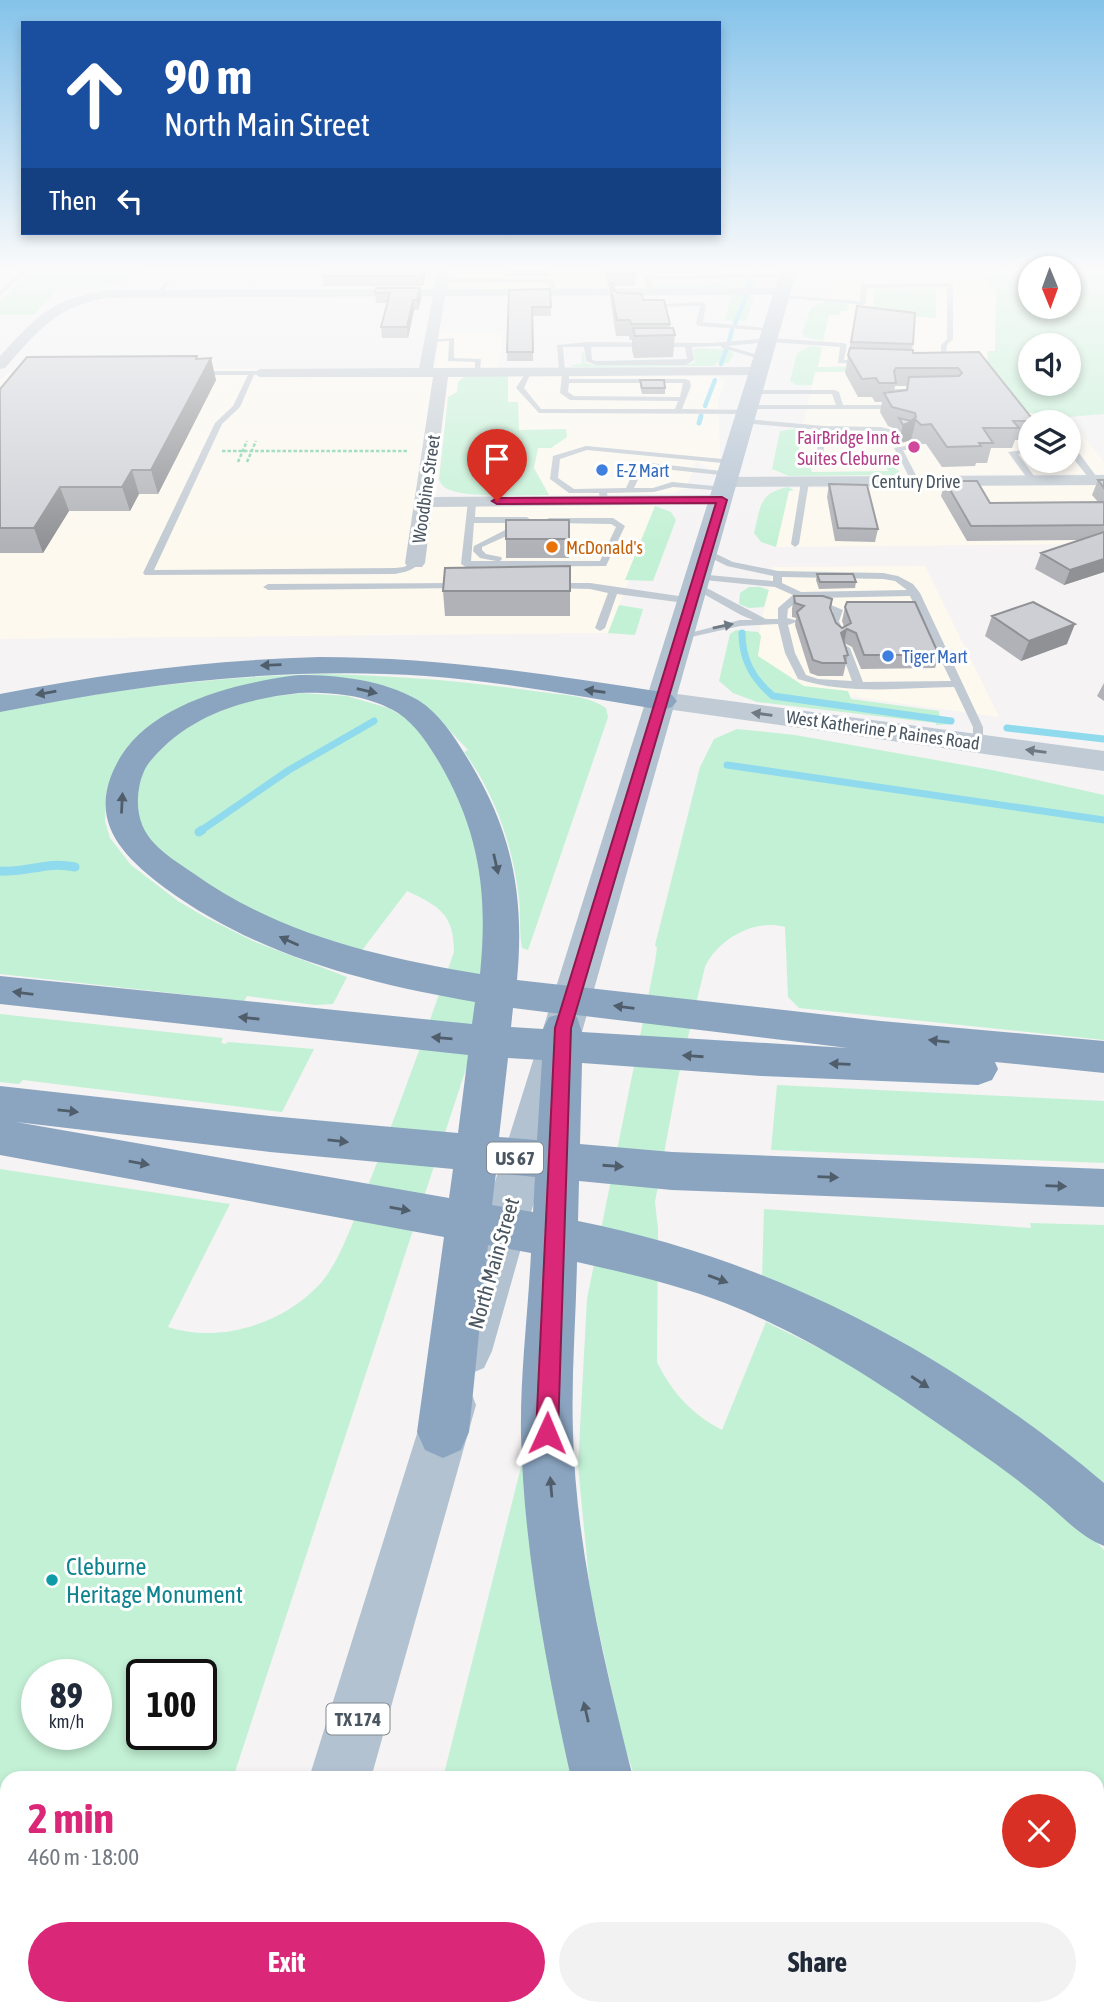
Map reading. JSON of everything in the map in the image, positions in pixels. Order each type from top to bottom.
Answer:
[{"type":"highway","points":[[0,703],[157,675],[268,665],[322,664],[476,673],[662,701]]},
{"type":"highway","points":[[443,1432],[504,926],[497,863],[476,802],[460,770],[424,719],[388,696],[332,685],[297,684],[262,690],[201,708],[157,735],[140,752],[127,772],[121,814],[128,835],[142,852],[204,899],[299,946],[353,964],[500,992],[1104,1057]]},
{"type":"highway","points":[[0,990],[491,1042],[761,1060],[1104,1074]]},
{"type":"highway","points":[[563,1028],[547,1433],[558,1560],[577,1672],[600,1771]]},
{"type":"highway","name":"US 67","points":[[0,1103],[270,1134],[571,1163],[760,1175],[1104,1188]]},
{"type":"highway","points":[[0,1138],[563,1238],[653,1259],[748,1290],[809,1318],[895,1366],[1012,1442],[1071,1488],[1104,1519]]},
{"type":"main road","name":"North Main Street","points":[[342,1771],[763,360]]},
{"type":"street","name":"Woodbine Street","points":[[415,563],[425,502],[432,360]]},
{"type":"street","points":[[256,373],[526,372],[565,375],[680,360]]},
{"type":"street","name":"Century Drive","points":[[425,502],[601,497],[728,482],[1100,480]]},
{"type":"street","name":"West Katherine P Raines Road","points":[[662,701],[1104,761]]},
{"type":"lane","points":[[478,372],[479,360]]},
{"type":"lane","points":[[562,360],[564,393],[573,398],[682,398]]},
{"type":"lane","points":[[589,360],[596,363],[686,363],[691,360]]},
{"type":"lane","points":[[840,360],[870,362]]},
{"type":"lane","points":[[919,362],[937,360]]},
{"type":"lane","points":[[526,372],[520,388],[540,411],[897,407],[899,398],[895,391],[929,390]]},
{"type":"lane","points":[[187,373],[256,373]]},
{"type":"lane","points":[[256,373],[236,407],[219,423],[148,573],[395,571],[407,569],[415,563]]},
{"type":"lane","points":[[565,375],[582,381],[593,389]]},
{"type":"lane","points":[[582,381],[682,381],[688,383],[678,411]]},
{"type":"lane","points":[[749,408],[835,392],[840,407]]},
{"type":"lane","points":[[749,408],[824,428],[881,429],[907,440],[907,448],[898,448],[915,481]]},
{"type":"lane","points":[[824,428],[818,462],[905,461]]},
{"type":"lane","points":[[586,448],[682,457],[728,482],[672,484],[653,490],[629,490],[601,497],[572,491],[554,480],[556,458],[586,448]]},
{"type":"lane","points":[[672,484],[682,457]]},
{"type":"lane","points":[[1081,460],[1100,480]]},
{"type":"lane","points":[[629,490],[641,464],[678,468],[728,482]]},
{"type":"lane","points":[[1028,473],[1033,480]]},
{"type":"lane","points":[[795,544],[804,482]]},
{"type":"lane","points":[[598,520],[601,497]]},
{"type":"lane","points":[[472,501],[466,564],[603,564],[621,526],[612,521],[598,520],[543,523]]},
{"type":"lane","points":[[469,520],[531,524],[517,527],[478,546]]},
{"type":"lane","points":[[517,527],[495,526],[480,532],[477,551],[494,559],[606,558]]},
{"type":"lane","points":[[695,591],[730,564],[777,579],[799,596],[838,610],[850,610]]},
{"type":"lane","points":[[538,586],[590,586],[613,591],[695,591],[777,579],[883,576],[898,579],[910,586],[915,593],[978,727],[979,743]]},
{"type":"lane","points":[[268,587],[470,586]]},
{"type":"lane","points":[[600,628],[613,591]]},
{"type":"lane","points":[[695,591],[717,627],[766,621],[794,621]]},
{"type":"lane","points":[[695,591],[766,621]]},
{"type":"lane","points":[[915,593],[799,596],[783,608],[781,621],[806,679],[859,685],[958,684]]},
{"type":"lane","points":[[911,609],[922,609]]},
{"type":"lane","points":[[838,610],[829,621],[840,636]]},
{"type":"lane","points":[[845,648],[859,685]]},
{"type":"lane","points":[[838,662],[850,662]]},
{"type":"path","points":[[238,462],[247,440]]},
{"type":"path","points":[[247,462],[256,441]]},
{"type":"path","points":[[217,451],[415,451]]},
{"type":"shaded area","points":[[436,360],[499,360],[498,368],[435,368]]},
{"type":"shaded area","points":[[818,360],[990,360],[988,364],[817,367]]},
{"type":"shaded area","points":[[26,368],[261,369],[258,378],[465,376],[457,392],[448,398],[435,506],[655,505],[625,580],[629,580],[608,633],[0,639],[0,381],[7,374]]},
{"type":"shaded area","name":"FairBridge Inn & Suites Cleburne","points":[[975,370],[1018,391],[1018,396],[1029,396],[1059,410],[1018,410],[1018,473],[1081,473],[1081,433],[1104,462],[1104,474],[792,476],[815,372]]},
{"type":"shaded area","points":[[709,375],[721,378],[725,383],[718,401],[721,476],[696,461],[686,488],[673,493],[549,495],[534,468],[538,448],[518,430],[508,402],[508,376]]},
{"type":"shaded area","points":[[1104,485],[1104,544],[776,547],[790,488]]},
{"type":"shaded area","points":[[925,566],[999,717],[804,690],[777,677],[755,652],[773,567]]},
{"type":"green space","points":[[582,360],[594,365],[730,360],[728,363],[718,362],[714,366],[570,365],[582,364]]},
{"type":"green space","points":[[795,360],[819,360],[818,367],[988,364],[988,360],[1018,360],[1018,396],[1081,396],[1081,360],[1104,360],[1104,414],[1081,416],[1081,410],[1018,410],[1018,413],[1008,413],[975,370],[815,372],[812,385],[796,385],[790,381]]},
{"type":"green space","points":[[465,376],[508,376],[508,402],[518,402],[519,430],[566,429],[567,437],[551,448],[538,448],[534,468],[549,495],[459,493],[442,485],[439,479],[448,397],[457,392],[458,382]]},
{"type":"green space","points":[[795,429],[814,433],[802,433],[796,464],[810,466],[812,472],[888,471],[886,467],[890,465],[899,471],[897,475],[789,476],[772,469],[780,431]]},
{"type":"green space","points":[[788,487],[794,490],[789,491],[776,547],[761,542],[754,533],[762,503],[771,493]]},
{"type":"green space","points":[[655,506],[671,512],[676,520],[653,581],[625,580]]},
{"type":"green space","points":[[749,587],[769,590],[764,607],[749,608],[739,604],[740,593]]},
{"type":"green space","points":[[619,605],[643,609],[635,635],[608,633]]},
{"type":"green space","points":[[736,630],[758,632],[761,636],[758,656],[804,686],[848,691],[851,699],[939,711],[940,718],[951,724],[936,725],[757,702],[733,693],[719,681],[730,634]]},
{"type":"green space","points":[[319,674],[480,684],[571,696],[598,703],[606,708],[608,717],[528,950],[522,948],[516,880],[507,841],[494,804],[464,752],[468,750],[436,716],[386,689],[227,693],[111,778],[106,794],[105,821],[110,838],[131,865],[178,901],[205,917],[253,941],[347,977],[333,1004],[315,1005],[247,996],[244,1001],[0,974],[0,711],[159,686]]},
{"type":"green space","points":[[302,693],[347,696],[388,708],[408,719],[433,743],[487,862],[484,1014],[235,1771],[0,1771],[0,1169],[230,1204],[168,1327],[208,1333],[249,1327],[269,1320],[305,1298],[320,1284],[339,1254],[387,1137],[454,952],[448,920],[436,907],[407,891],[360,953],[250,912],[144,841],[132,798],[145,765],[171,737],[209,715],[255,699]]},
{"type":"green space","points":[[737,729],[795,735],[992,770],[1104,795],[1104,1040],[799,1008],[788,997],[785,927],[773,925],[750,929],[718,948],[705,967],[678,1078],[655,1202],[658,1229],[657,1362],[669,1384],[684,1402],[702,1417],[722,1430],[766,1322],[874,1375],[1062,1506],[1104,1550],[1104,1771],[633,1771],[623,1742],[590,1590],[578,1466],[587,1299],[655,962],[655,945],[700,767],[714,739]]},
{"type":"green space","points":[[0,1014],[223,1038],[221,1043],[225,1044],[228,1042],[314,1049],[282,1112],[23,1080],[19,1084],[0,1082]]},
{"type":"green space","points":[[777,1085],[1104,1101],[1104,1163],[771,1150]]},
{"type":"green space","points":[[764,1209],[1031,1228],[1030,1223],[1104,1225],[1104,1489],[762,1278]]},
{"type":"green space","points":[[527,1443],[572,1771],[445,1771]]},
{"type":"building","points":[[24,360],[210,360],[151,470],[132,470],[122,487],[60,487],[34,528],[0,528],[0,389]]},
{"type":"building","points":[[851,360],[985,360],[1025,410],[1018,410],[1018,421],[1013,421],[1018,428],[983,428],[993,443],[947,447],[931,424],[921,425],[916,420],[903,425],[899,418],[911,421],[916,417],[915,413],[892,407],[884,393],[907,390],[909,377],[959,376],[962,373],[958,368],[896,368],[896,383],[879,383],[876,378],[862,379]]},
{"type":"building","points":[[640,380],[664,380],[665,388],[642,388]]},
{"type":"building","points":[[945,481],[977,481],[990,503],[1104,502],[1104,525],[971,526]]},
{"type":"building","points":[[829,484],[867,485],[878,529],[838,528]]},
{"type":"building","points":[[506,520],[569,520],[569,539],[506,539]]},
{"type":"building","points":[[1104,532],[1104,559],[1070,570],[1041,553]]},
{"type":"building","points":[[570,566],[570,591],[443,591],[445,568]]},
{"type":"building","points":[[817,574],[853,574],[856,582],[820,582]]},
{"type":"building","points":[[794,596],[823,596],[832,599],[830,608],[836,623],[842,628],[851,623],[845,607],[847,602],[915,602],[939,655],[864,655],[856,633],[847,629],[841,633],[848,655],[844,656],[846,663],[822,663],[813,660],[797,612],[804,606],[795,603]]},
{"type":"building","points":[[1033,602],[1075,624],[1029,641],[992,616]]},
{"type":"waterway","points":[[721,364],[722,360]]},
{"type":"waterway","points":[[705,406],[715,380]]},
{"type":"waterway","points":[[699,423],[701,416]]},
{"type":"waterway","points":[[742,633],[744,652],[750,668],[773,696],[951,721]]},
{"type":"waterway","points":[[202,830],[199,832],[289,770],[374,721]]},
{"type":"waterway","points":[[1007,728],[1104,739]]},
{"type":"waterway","points":[[727,765],[1104,820]]},
{"type":"waterway","points":[[0,871],[55,865],[75,867]]},
{"type":"place","name":"FairBridge Inn & Suites Cleburne","points":[[914,447]]},
{"type":"place","name":"E-Z Mart","points":[[602,470]]},
{"type":"place","name":"McDonald's","points":[[552,547]]},
{"type":"place","name":"Tiger Mart","points":[[888,656]]},
{"type":"place","name":"Cleburne Heritage Monument","points":[[52,1580]]},
{"type":"route","points":[[497,501],[722,500],[563,1028],[547,1433]]}]
